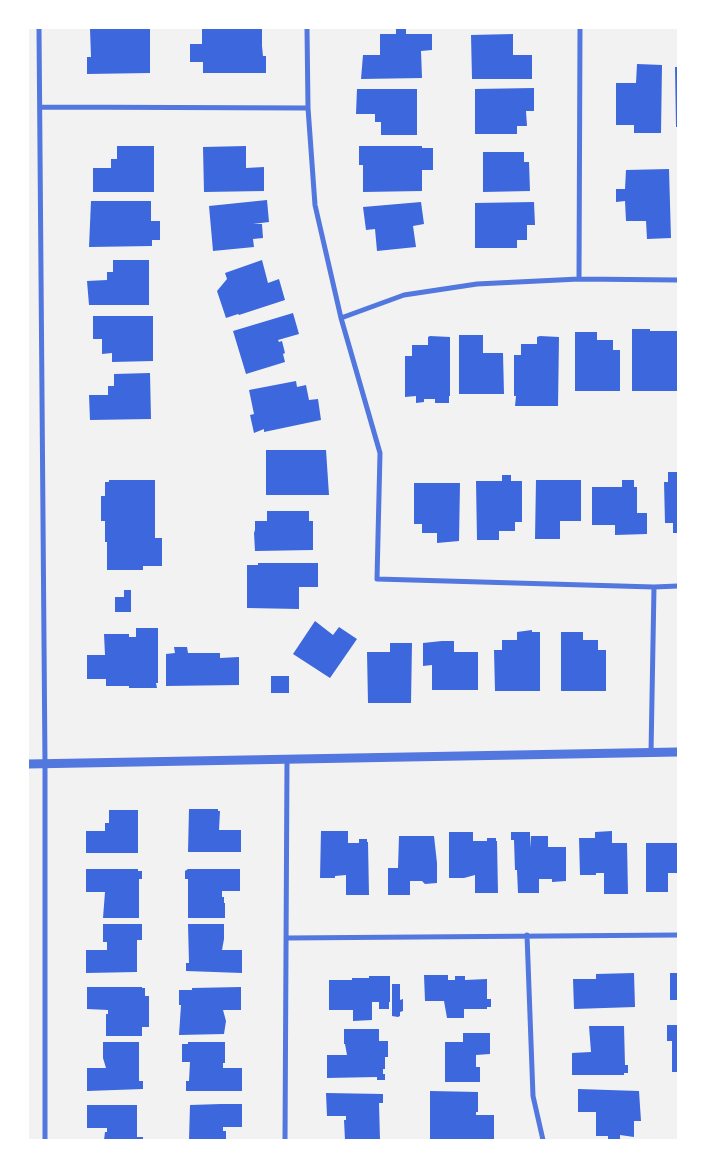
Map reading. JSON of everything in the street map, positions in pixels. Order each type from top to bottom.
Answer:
[{"type":"street","points":[[39,28],[45,764],[45,1140]]},
{"type":"street","points":[[307,28],[308,108],[315,205],[341,318],[380,453],[377,579],[654,588],[678,586]]},
{"type":"street","points":[[579,279],[580,28]]},
{"type":"street","points":[[40,107],[308,108]]},
{"type":"street","points":[[341,318],[404,295],[477,284],[579,279],[678,280]]},
{"type":"street","points":[[651,753],[654,588]]},
{"type":"street","points":[[28,764],[678,752]]},
{"type":"street","points":[[286,1140],[287,760]]},
{"type":"street","points":[[288,938],[678,934]]},
{"type":"street","points":[[527,935],[533,1096],[543,1140]]},
{"type":"building","points":[[150,28],[150,73],[87,74],[87,57],[91,57],[90,29]]},
{"type":"building","points":[[202,28],[262,28],[262,46],[263,56],[266,56],[266,73],[203,73],[203,62],[190,62],[190,44],[202,44]]},
{"type":"building","points":[[396,28],[406,28],[406,34],[432,34],[432,50],[421,51],[422,78],[361,79],[363,55],[380,55],[380,34],[396,34]]},
{"type":"building","points":[[513,34],[513,55],[532,55],[532,79],[472,79],[471,35]]},
{"type":"building","points":[[637,64],[662,65],[661,133],[634,133],[634,125],[616,125],[616,83],[636,83]]},
{"type":"building","points":[[675,67],[678,67],[678,127],[676,127]]},
{"type":"building","points":[[534,88],[534,111],[526,111],[527,126],[517,126],[517,134],[475,134],[475,89]]},
{"type":"building","points":[[357,89],[417,89],[417,135],[381,135],[381,122],[375,122],[375,114],[356,114]]},
{"type":"building","points":[[117,146],[154,146],[154,192],[93,192],[93,168],[111,168],[111,159],[117,159]]},
{"type":"building","points":[[246,146],[246,168],[264,167],[264,191],[204,192],[203,147]]},
{"type":"building","points":[[359,146],[422,146],[422,148],[433,148],[433,170],[422,170],[422,191],[363,192],[363,165],[359,165]]},
{"type":"building","points":[[483,152],[524,152],[524,162],[529,162],[530,191],[483,192]]},
{"type":"building","points":[[669,169],[671,238],[647,239],[646,221],[626,221],[625,201],[616,202],[616,189],[625,189],[626,170]]},
{"type":"building","points":[[267,200],[269,222],[253,224],[262,224],[263,238],[253,239],[254,247],[213,251],[209,206]]},
{"type":"building","points":[[91,201],[151,201],[151,221],[160,221],[160,240],[152,240],[152,246],[89,247]]},
{"type":"building","points":[[421,202],[424,224],[413,226],[416,247],[377,251],[375,229],[366,230],[363,207]]},
{"type":"building","points":[[534,202],[535,225],[527,225],[527,240],[517,240],[517,248],[475,248],[475,203]]},
{"type":"building","points":[[113,260],[149,260],[149,305],[89,305],[87,281],[107,280],[107,272],[113,272]]},
{"type":"building","points":[[262,260],[268,283],[279,279],[285,300],[226,318],[217,291],[227,279],[225,273]]},
{"type":"building","points":[[293,313],[299,334],[278,340],[279,342],[282,341],[285,362],[246,374],[233,331]]},
{"type":"building","points":[[93,316],[153,316],[153,361],[112,362],[112,353],[102,354],[102,339],[93,339]]},
{"type":"building","points":[[632,329],[677,331],[678,391],[632,391]]},
{"type":"building","points":[[575,332],[597,332],[597,340],[613,340],[613,350],[620,350],[620,391],[575,391]]},
{"type":"building","points":[[459,335],[483,335],[483,353],[503,353],[504,394],[459,394]]},
{"type":"building","points":[[428,337],[450,337],[449,403],[435,403],[435,399],[424,399],[424,402],[416,403],[416,396],[405,397],[405,356],[412,356],[412,345],[428,345]]},
{"type":"building","points":[[537,337],[559,337],[558,406],[515,406],[514,355],[521,355],[521,344],[537,344]]},
{"type":"building","points":[[150,373],[151,419],[90,420],[89,395],[108,395],[108,386],[114,386],[114,374]]},
{"type":"building","points":[[296,381],[297,387],[306,385],[309,400],[318,399],[321,420],[264,432],[264,429],[254,433],[250,415],[254,414],[249,390]]},
{"type":"building","points":[[266,450],[326,450],[329,495],[266,495]]},
{"type":"building","points":[[668,472],[678,472],[678,533],[673,533],[673,523],[665,523],[664,482],[668,482]]},
{"type":"building","points":[[502,475],[511,475],[511,481],[522,481],[522,522],[515,522],[515,531],[499,531],[499,540],[477,540],[476,481],[502,481]]},
{"type":"building","points":[[109,480],[155,480],[155,538],[162,538],[162,566],[143,566],[143,570],[107,570],[107,542],[105,542],[105,521],[101,521],[101,496],[105,496],[105,482],[109,482]]},
{"type":"building","points":[[536,480],[581,480],[581,521],[560,521],[560,539],[535,539]]},
{"type":"building","points":[[622,480],[634,480],[634,487],[637,487],[637,513],[647,513],[647,534],[615,535],[615,525],[592,525],[592,487],[622,487]]},
{"type":"building","points":[[414,483],[460,483],[459,541],[437,543],[437,533],[422,533],[422,524],[414,524]]},
{"type":"building","points":[[267,511],[309,511],[309,521],[313,521],[313,550],[255,551],[255,521],[267,521]]},
{"type":"building","points":[[258,563],[318,563],[318,587],[299,587],[299,609],[247,608],[247,565],[258,565]]},
{"type":"building","points":[[124,590],[131,590],[131,612],[115,612],[115,597],[124,597]]},
{"type":"building","points":[[315,621],[333,635],[339,627],[357,639],[330,678],[293,654]]},
{"type":"building","points":[[136,628],[158,628],[157,688],[106,686],[106,679],[87,679],[87,655],[105,655],[104,634],[129,634],[129,637],[136,637]]},
{"type":"building","points":[[532,630],[532,632],[540,632],[540,691],[495,691],[494,650],[502,650],[502,640],[517,640],[517,632]]},
{"type":"building","points":[[561,632],[583,632],[583,640],[598,640],[598,650],[606,650],[606,691],[561,691]]},
{"type":"building","points":[[454,641],[454,652],[478,652],[478,690],[432,690],[432,665],[423,666],[423,643]]},
{"type":"building","points":[[390,643],[412,643],[411,703],[368,703],[367,652],[390,652]]},
{"type":"building","points":[[174,647],[187,647],[188,653],[220,653],[220,658],[239,657],[239,685],[166,686],[166,654],[175,653]]},
{"type":"building","points":[[271,676],[289,676],[289,693],[271,693]]},
{"type":"building","points":[[189,809],[218,809],[220,811],[219,830],[241,830],[241,852],[188,852]]},
{"type":"building","points":[[109,810],[138,810],[138,853],[86,853],[86,831],[105,831],[105,823],[109,823]]},
{"type":"building","points":[[321,831],[348,831],[348,843],[359,843],[359,839],[367,839],[369,895],[346,895],[346,875],[335,876],[335,878],[320,878]]},
{"type":"building","points":[[612,831],[612,843],[627,843],[628,894],[604,894],[604,873],[580,875],[579,838],[595,838],[595,832]]},
{"type":"building","points":[[449,832],[473,832],[473,841],[487,841],[487,838],[496,838],[498,893],[475,893],[475,875],[464,878],[449,878]]},
{"type":"building","points":[[511,832],[530,832],[530,848],[531,836],[548,836],[548,847],[566,847],[566,881],[552,882],[552,879],[539,879],[539,893],[518,893],[514,840],[511,840]]},
{"type":"building","points":[[399,836],[434,836],[437,883],[425,884],[422,881],[410,881],[410,895],[388,895],[388,868],[398,868]]},
{"type":"building","points":[[646,843],[678,843],[678,873],[668,873],[668,892],[646,892]]},
{"type":"building","points":[[86,869],[138,869],[138,871],[142,871],[142,879],[139,879],[139,918],[103,918],[105,892],[86,892]]},
{"type":"building","points":[[188,869],[240,869],[240,891],[222,891],[225,903],[225,918],[188,918],[188,879],[185,879],[185,871]]},
{"type":"building","points":[[103,924],[142,924],[142,940],[137,940],[137,972],[86,973],[86,950],[107,950],[107,942],[103,942]]},
{"type":"building","points":[[188,924],[224,924],[222,950],[242,950],[242,973],[186,971],[186,963],[189,963]]},
{"type":"building","points":[[634,973],[635,1007],[574,1009],[573,979],[596,979],[596,974]]},
{"type":"building","points":[[670,973],[678,973],[678,1000],[670,1000]]},
{"type":"building","points":[[424,975],[448,975],[448,980],[455,980],[455,976],[465,976],[465,980],[487,979],[487,999],[491,999],[491,1007],[487,1007],[487,1009],[464,1009],[464,1018],[447,1018],[444,1001],[425,1001]]},
{"type":"building","points":[[369,976],[390,976],[389,1009],[379,1009],[379,1002],[372,1002],[372,1020],[353,1021],[353,1010],[329,1010],[329,980],[352,980],[352,978],[369,978]]},
{"type":"building","points":[[392,984],[400,984],[400,1000],[403,999],[403,1011],[400,1012],[398,1017],[392,1016]]},
{"type":"building","points":[[87,987],[145,988],[145,996],[149,996],[149,1027],[142,1027],[142,1036],[106,1036],[106,1014],[108,1014],[108,1010],[87,1009]]},
{"type":"building","points":[[241,987],[241,1010],[223,1010],[226,1021],[224,1034],[179,1035],[181,1005],[179,1005],[179,990]]},
{"type":"building","points":[[667,1025],[678,1025],[678,1072],[672,1072],[672,1041],[667,1041]]},
{"type":"building","points":[[589,1026],[624,1026],[625,1065],[628,1065],[628,1073],[624,1073],[624,1075],[572,1075],[572,1053],[591,1052]]},
{"type":"building","points":[[344,1029],[379,1029],[379,1041],[388,1041],[388,1057],[385,1057],[385,1069],[383,1069],[385,1080],[377,1080],[377,1077],[327,1078],[327,1055],[347,1055],[344,1044]]},
{"type":"building","points":[[463,1033],[490,1033],[490,1054],[476,1055],[476,1067],[480,1067],[480,1082],[445,1082],[445,1042],[463,1042]]},
{"type":"building","points":[[103,1042],[139,1042],[139,1081],[143,1081],[143,1089],[87,1091],[87,1068],[106,1068],[103,1058]]},
{"type":"building","points":[[188,1042],[225,1042],[225,1063],[223,1063],[223,1068],[242,1068],[242,1091],[186,1091],[186,1081],[189,1081],[190,1062],[182,1062],[182,1044],[188,1044]]},
{"type":"building","points":[[578,1089],[639,1091],[641,1121],[634,1121],[634,1137],[620,1135],[620,1139],[608,1139],[608,1136],[596,1136],[596,1112],[578,1112]]},
{"type":"building","points":[[430,1091],[478,1092],[478,1112],[476,1112],[476,1115],[494,1115],[494,1139],[430,1139]]},
{"type":"building","points":[[326,1093],[383,1094],[383,1103],[379,1103],[380,1140],[345,1140],[344,1120],[346,1120],[346,1116],[327,1116]]},
{"type":"building","points":[[242,1104],[242,1127],[223,1127],[223,1131],[226,1131],[226,1140],[189,1140],[190,1105]]},
{"type":"building","points":[[87,1105],[137,1105],[137,1137],[143,1137],[143,1140],[104,1140],[107,1128],[87,1128]]}]
